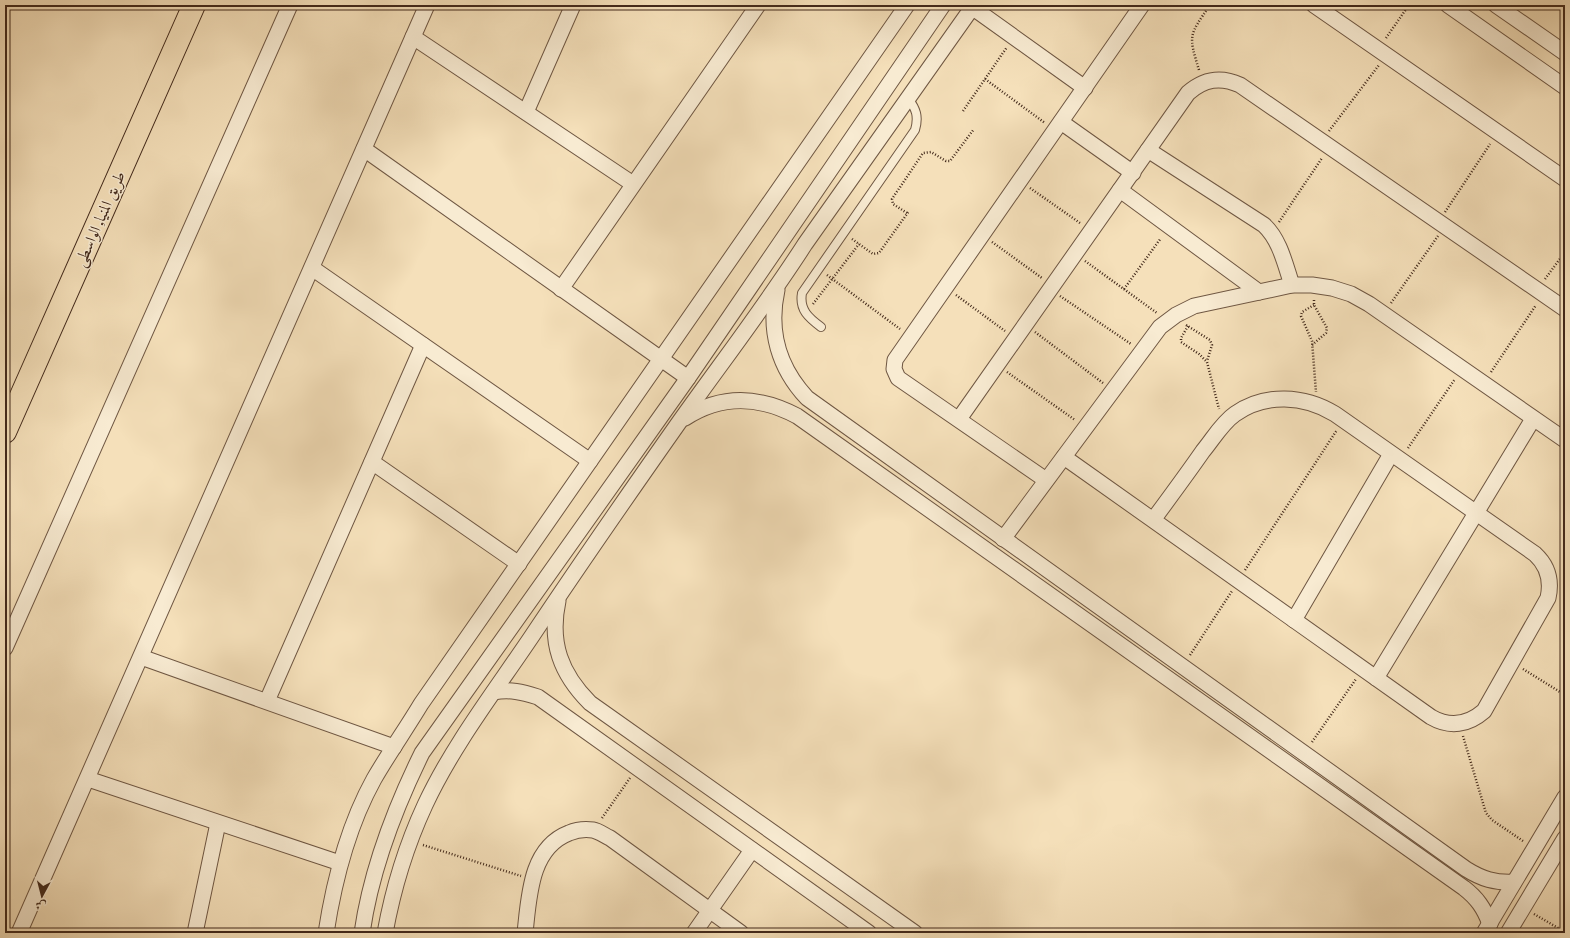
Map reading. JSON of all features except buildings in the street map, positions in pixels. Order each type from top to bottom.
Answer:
[{"type":"main road","name":"طريق المنيا, الواسطى","points":[[5,432],[194,5]]},
{"type":"street","points":[[5,648],[290,5]]},
{"type":"street","points":[[19,933],[427,5]]},
{"type":"street","points":[[526,112],[573,5]]},
{"type":"street","points":[[561,289],[758,5]]},
{"type":"street","points":[[326,933],[330,905],[340,863],[355,821],[374,780],[394,747],[421,704],[907,5]]},
{"type":"street","points":[[362,933],[370,895],[382,851],[403,794],[422,753],[688,378],[942,5]]},
{"type":"street","points":[[1046,480],[898,378],[894,369],[895,360],[1142,5]]},
{"type":"street","points":[[1314,5],[1565,179]]},
{"type":"street","points":[[1448,5],[1565,87]]},
{"type":"street","points":[[1496,5],[1565,53]]},
{"type":"street","points":[[385,933],[398,873],[425,804],[444,769],[559,596],[681,421],[779,285],[805,244],[971,6],[1085,88]]},
{"type":"street","points":[[413,37],[634,184]]},
{"type":"street","points":[[958,420],[1188,93],[1203,82],[1212,80],[1222,79],[1240,85],[1565,309]]},
{"type":"street","points":[[1058,126],[1133,172]]},
{"type":"street","points":[[364,149],[688,378]]},
{"type":"street","points":[[1148,150],[1264,225],[1272,232],[1282,254],[1292,285]]},
{"type":"street","points":[[1120,190],[1259,292]]},
{"type":"street","points":[[312,268],[590,461]]},
{"type":"street","points":[[779,285],[773,315],[774,330],[781,360],[796,387],[807,398],[1474,875],[1493,882],[1514,882]]},
{"type":"street","points":[[1003,539],[1153,334],[1172,318],[1198,305],[1292,285],[1312,285],[1332,288],[1351,294],[1384,313],[1565,440]]},
{"type":"street","points":[[267,701],[424,345]]},
{"type":"street","points":[[1064,457],[1376,678],[1439,721],[1448,724],[1460,724],[1477,717],[1484,711],[1548,598],[1550,590],[1549,574],[1541,559],[1535,554],[1331,411],[1316,404],[1291,399],[1266,401],[1241,410],[1229,419],[1153,520]]},
{"type":"street","points":[[681,421],[694,412],[708,406],[738,400],[754,400],[769,403],[797,416],[1464,888],[1480,904],[1487,928]]},
{"type":"street","points":[[1376,678],[1533,419]]},
{"type":"street","points":[[1294,620],[1396,457]]},
{"type":"street","points":[[372,462],[519,564]]},
{"type":"street","points":[[559,596],[555,615],[555,635],[558,654],[565,673],[576,689],[590,704],[915,933]]},
{"type":"street","points":[[141,657],[394,747]]},
{"type":"street","points":[[494,692],[508,690],[523,692],[538,697],[869,933]]},
{"type":"street","points":[[88,779],[340,863]]},
{"type":"street","points":[[1487,928],[1565,797]]},
{"type":"street","points":[[195,933],[218,823]]},
{"type":"street","points":[[525,933],[537,862],[547,847],[561,836],[575,830],[593,830],[610,838],[741,933]]},
{"type":"street","points":[[1508,933],[1565,838]]},
{"type":"street","points":[[694,933],[752,850]]},
{"type":"lane","points":[[821,327],[806,314],[802,306],[802,293],[915,130],[917,113],[908,98]]},
{"type":"path","points":[[1203,82],[1191,41],[1194,29],[1210,5]]},
{"type":"path","points":[[1272,232],[1382,53],[1409,5]]},
{"type":"path","points":[[962,111],[1008,45]]},
{"type":"path","points":[[985,79],[1058,126]]},
{"type":"path","points":[[843,233],[873,254],[879,253],[908,212],[893,204],[892,199],[923,153],[931,152],[945,160],[950,161],[974,129]]},
{"type":"path","points":[[1384,313],[1442,224],[1497,133]]},
{"type":"path","points":[[1020,181],[1091,231]]},
{"type":"path","points":[[1124,289],[1170,226]]},
{"type":"path","points":[[982,235],[1051,288],[1141,351]]},
{"type":"path","points":[[806,314],[859,244]]},
{"type":"path","points":[[1483,383],[1565,252]]},
{"type":"path","points":[[1076,254],[1124,289],[1210,340],[1212,345],[1206,362]]},
{"type":"path","points":[[818,269],[911,337]]},
{"type":"path","points":[[1312,285],[1314,305],[1327,328],[1326,333],[1312,345]]},
{"type":"path","points":[[946,287],[1016,338]]},
{"type":"path","points":[[1314,305],[1302,312],[1301,316],[1312,338],[1316,404]]},
{"type":"path","points":[[1025,325],[1112,390]]},
{"type":"path","points":[[1188,326],[1181,338],[1181,342],[1199,354],[1206,362],[1224,425]]},
{"type":"path","points":[[997,365],[1085,428]]},
{"type":"path","points":[[1396,457],[1462,369]]},
{"type":"path","points":[[1182,667],[1344,420]]},
{"type":"path","points":[[1512,663],[1565,695]]},
{"type":"path","points":[[1304,754],[1363,668]]},
{"type":"path","points":[[1460,724],[1486,813],[1492,820],[1534,849]]},
{"type":"path","points":[[593,830],[637,768]]},
{"type":"path","points":[[410,841],[533,880]]},
{"type":"path","points":[[1523,908],[1565,932]]}]
